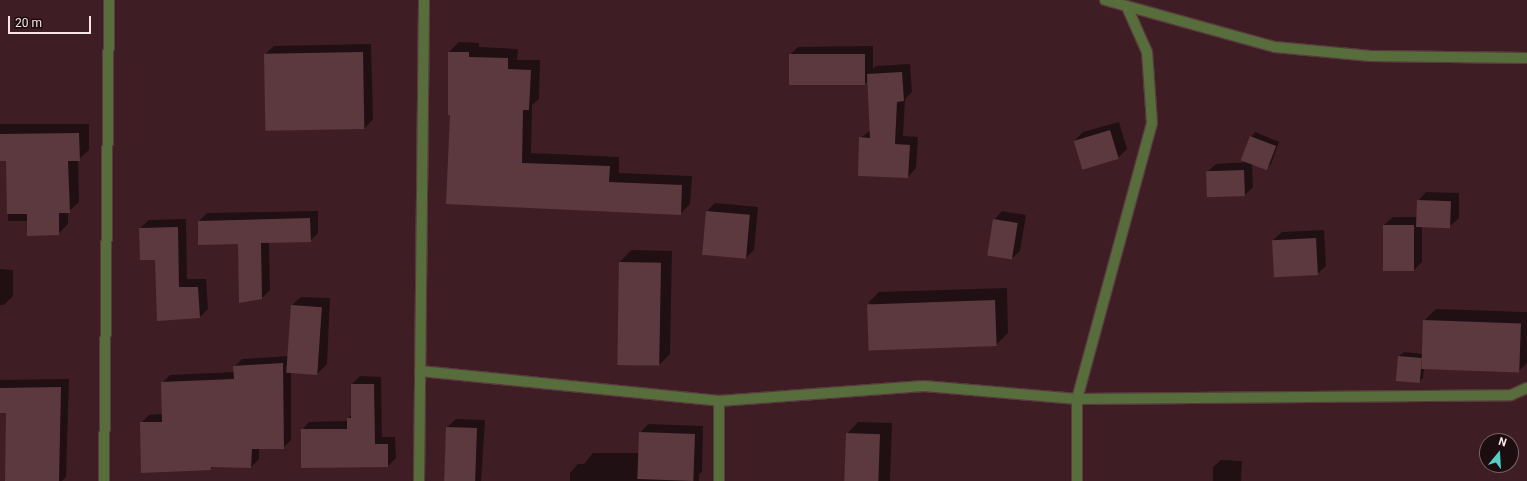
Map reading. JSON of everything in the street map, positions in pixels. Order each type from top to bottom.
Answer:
[{"type":"street","points":[[104,481],[109,0]]},
{"type":"street","points":[[419,481],[424,0]]},
{"type":"street","points":[[1105,0],[1275,47],[1371,56],[1527,58]]},
{"type":"street","points":[[1077,481],[1077,399],[1152,123],[1147,52],[1126,7]]},
{"type":"street","points":[[420,371],[719,401],[923,386],[1077,399],[1511,395],[1527,388]]},
{"type":"street","points":[[719,401],[719,481]]},
{"type":"building","points":[[363,52],[364,129],[265,131],[264,54]]},
{"type":"building","points":[[448,52],[469,52],[469,57],[508,58],[508,69],[531,70],[529,110],[523,110],[522,163],[610,166],[609,182],[682,185],[681,215],[446,204],[450,115],[448,115]]},
{"type":"building","points":[[789,54],[865,54],[865,85],[789,85]]},
{"type":"building","points":[[902,72],[904,101],[897,102],[895,144],[910,145],[908,178],[858,176],[859,137],[870,138],[867,74]]},
{"type":"building","points":[[1110,130],[1119,159],[1082,170],[1074,141]]},
{"type":"building","points":[[79,133],[80,161],[68,161],[70,213],[59,213],[59,235],[27,236],[27,214],[7,214],[6,161],[0,161],[0,134]]},
{"type":"building","points":[[1250,136],[1276,146],[1267,170],[1241,160]]},
{"type":"building","points":[[1244,170],[1245,196],[1207,197],[1206,171]]},
{"type":"building","points":[[1417,200],[1451,201],[1450,228],[1416,227]]},
{"type":"building","points":[[706,211],[750,215],[746,259],[702,255]]},
{"type":"building","points":[[310,218],[311,242],[261,243],[262,299],[239,303],[238,244],[198,245],[198,221]]},
{"type":"building","points":[[993,219],[1018,223],[1012,259],[987,256]]},
{"type":"building","points":[[1383,225],[1414,225],[1414,271],[1383,271]]},
{"type":"building","points":[[178,227],[179,287],[198,287],[200,318],[157,321],[155,260],[140,260],[139,228]]},
{"type":"building","points":[[1316,238],[1318,275],[1274,277],[1272,240]]},
{"type":"building","points":[[619,262],[661,263],[659,366],[617,365]]},
{"type":"building","points":[[995,300],[997,346],[869,350],[867,304]]},
{"type":"building","points":[[291,305],[322,307],[317,375],[286,373]]},
{"type":"building","points":[[1423,320],[1521,323],[1519,372],[1421,369]]},
{"type":"building","points":[[1398,356],[1422,358],[1420,383],[1396,381]]},
{"type":"building","points":[[283,363],[284,449],[252,449],[251,468],[211,467],[211,470],[141,473],[140,422],[162,422],[161,382],[234,379],[233,366]]},
{"type":"building","points":[[351,384],[374,384],[375,444],[388,444],[388,467],[301,468],[301,429],[347,429],[347,418],[351,418]]},
{"type":"building","points":[[61,387],[59,481],[5,481],[6,413],[0,413],[0,388]]},
{"type":"building","points":[[446,427],[477,428],[475,481],[444,481]]},
{"type":"building","points":[[639,432],[695,434],[693,481],[637,479]]},
{"type":"building","points":[[846,433],[880,434],[878,481],[844,481]]}]
